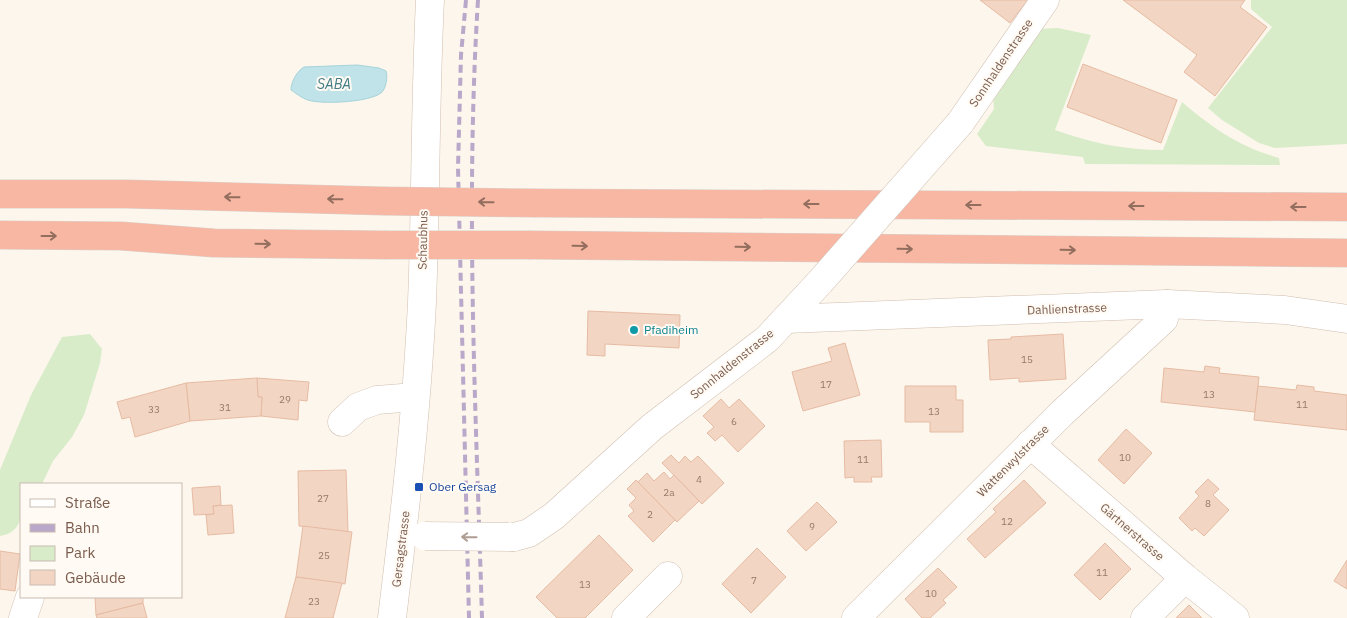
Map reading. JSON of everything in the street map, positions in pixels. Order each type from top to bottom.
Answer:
[{"type":"highway","points":[[0,194],[126,194],[535,203],[1347,207]]},
{"type":"highway","points":[[0,235],[121,236],[214,243],[1347,253]]},
{"type":"highway","points":[[0,254],[149,256],[214,243]]},
{"type":"street","name":"Schaubhus","points":[[409,480],[422,302],[430,0]]},
{"type":"street","name":"Sonnhaldenstrasse","points":[[414,536],[514,538],[529,533],[554,516],[652,427],[767,338],[820,282],[960,123],[1045,0]]},
{"type":"street","name":"Dahlienstrasse","points":[[786,319],[1167,304],[1285,310],[1347,319]]},
{"type":"street","name":"Wattenwylstrasse","points":[[856,618],[1030,444],[1164,319],[1167,304]]},
{"type":"street","points":[[342,422],[358,407],[377,400],[415,397]]},
{"type":"street","name":"Gärtnerstrasse","points":[[1030,444],[1185,578],[1235,618]]},
{"type":"street","name":"Gersagstrasse","points":[[392,618],[414,536],[409,480]]},
{"type":"street","points":[[626,618],[668,576]]},
{"type":"street","points":[[1145,618],[1185,578]]},
{"type":"street","points":[[23,618],[30,598]]},
{"type":"green space","points":[[1251,0],[1347,0],[1347,144],[1275,148],[1259,143],[1222,120],[1208,108],[1272,27],[1251,9]]},
{"type":"green space","points":[[1058,28],[1091,35],[1055,130],[1108,145],[1135,149],[1163,150],[1182,102],[1227,136],[1251,148],[1279,158],[1280,165],[1085,164],[1083,157],[986,146],[977,134],[994,109],[993,97],[1037,29]]},
{"type":"green space","points":[[90,334],[102,349],[100,363],[84,415],[72,437],[53,461],[42,483],[20,483],[19,523],[15,529],[0,536],[0,470],[31,395],[62,337]]},
{"type":"water","name":"SABA","points":[[357,65],[379,68],[386,71],[386,83],[381,93],[358,100],[319,102],[301,97],[291,90],[295,77],[304,67]]},
{"type":"building","points":[[980,0],[1028,0],[1010,23]]},
{"type":"building","points":[[1123,0],[1245,0],[1240,7],[1267,27],[1215,96],[1184,72],[1197,55]]},
{"type":"building","points":[[1083,64],[1177,100],[1161,143],[1067,107]]},
{"type":"building","name":"Pfadiheim","points":[[588,311],[680,315],[679,348],[605,344],[605,356],[587,355]]},
{"type":"building","points":[[1063,334],[1066,379],[1019,382],[1019,378],[990,380],[988,340]]},
{"type":"building","points":[[845,343],[860,395],[803,411],[792,372],[832,361],[828,348]]},
{"type":"building","points":[[1205,366],[1220,368],[1219,373],[1259,377],[1255,412],[1161,402],[1164,368],[1204,372]]},
{"type":"building","points":[[257,378],[309,382],[307,401],[299,400],[298,420],[261,416],[262,397],[258,397]]},
{"type":"building","points":[[257,378],[258,397],[262,397],[261,416],[190,421],[186,383]]},
{"type":"building","points":[[186,383],[190,421],[135,437],[130,417],[122,419],[117,402]]},
{"type":"building","points":[[1297,385],[1314,387],[1314,391],[1347,395],[1347,430],[1254,420],[1258,386],[1296,390]]},
{"type":"building","points":[[905,386],[956,386],[956,400],[963,400],[963,432],[930,432],[930,422],[905,422]]},
{"type":"building","points":[[721,399],[729,408],[739,399],[765,426],[738,452],[722,435],[715,441],[707,433],[714,427],[703,416]]},
{"type":"building","points":[[1126,429],[1152,453],[1124,484],[1098,460]]},
{"type":"building","points":[[881,440],[882,477],[871,477],[872,482],[854,482],[854,477],[845,478],[844,441]]},
{"type":"building","points":[[671,455],[679,463],[685,456],[691,462],[698,456],[724,483],[702,504],[662,463]]},
{"type":"building","points":[[346,470],[348,532],[299,526],[298,471]]},
{"type":"building","points":[[664,472],[670,479],[674,475],[699,501],[677,522],[638,482],[647,473],[654,481]]},
{"type":"building","points":[[1208,479],[1219,489],[1213,495],[1229,510],[1204,536],[1195,528],[1192,531],[1179,518],[1199,496],[1195,492]]},
{"type":"building","points":[[636,480],[675,520],[653,542],[628,516],[634,511],[629,505],[636,498],[627,489]]},
{"type":"building","points":[[1024,480],[1046,503],[985,558],[967,539],[996,512],[993,509]]},
{"type":"building","points":[[220,486],[221,505],[213,506],[214,514],[194,515],[192,488]]},
{"type":"building","points":[[817,502],[837,522],[806,551],[787,531]]},
{"type":"building","points":[[232,505],[234,533],[208,535],[206,515],[214,514],[213,506]]},
{"type":"building","points":[[303,526],[352,532],[345,584],[296,577]]},
{"type":"building","points":[[599,535],[633,570],[585,618],[557,618],[536,597]]},
{"type":"building","points":[[1105,543],[1131,569],[1100,600],[1074,575]]},
{"type":"building","points":[[757,548],[786,577],[751,613],[722,584]]},
{"type":"building","points":[[0,551],[20,554],[15,591],[0,589]]},
{"type":"building","points":[[1347,560],[1347,589],[1334,581]]},
{"type":"building","points":[[938,568],[957,587],[943,600],[946,603],[930,618],[922,618],[905,599]]},
{"type":"building","points":[[296,577],[342,583],[333,618],[285,618]]},
{"type":"building","points":[[95,598],[143,598],[143,603],[96,615]]},
{"type":"building","points":[[143,603],[147,618],[97,618],[96,615]]},
{"type":"building","points":[[1189,605],[1202,618],[1176,618]]},
{"type":"railway","points":[[466,0],[461,55],[458,168],[469,618]]},
{"type":"railway","points":[[478,0],[472,154],[472,232],[482,618]]},
{"type":"place","name":"Pfadiheim","points":[[634,330]]},
{"type":"place","name":"Ober Gersag","points":[[419,487]]}]
